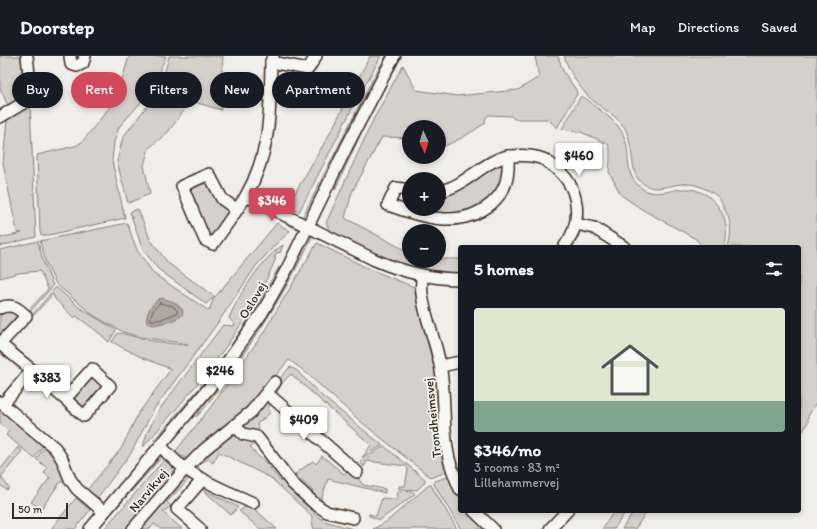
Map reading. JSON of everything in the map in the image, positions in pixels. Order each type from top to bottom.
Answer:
[{"type":"street","points":[[0,117],[30,99],[31,93],[27,56]]},
{"type":"street","points":[[70,56],[71,64],[77,66],[83,63],[85,56]]},
{"type":"street","points":[[236,210],[222,199],[209,174],[182,186],[205,240],[213,244],[246,196],[258,171],[265,151],[270,122],[272,59],[308,69],[316,56]]},
{"type":"street","name":"Oslovej","points":[[90,529],[209,388],[258,318],[287,269],[347,146],[394,56]]},
{"type":"street","points":[[425,216],[446,219],[463,218],[481,211],[495,200],[504,187],[509,172],[508,156]]},
{"type":"street","points":[[446,188],[458,185],[492,162],[508,156],[534,157],[544,160],[559,170],[568,180],[575,196],[577,209],[576,224],[570,240],[566,245]]},
{"type":"street","points":[[402,189],[396,188],[388,205],[402,210]]},
{"type":"street","points":[[246,196],[397,269],[422,276],[458,280]]},
{"type":"street","points":[[576,224],[594,228],[621,245]]},
{"type":"street","name":"Trondheimsvej","points":[[422,276],[421,293],[441,366],[446,440],[453,472],[458,484]]},
{"type":"street","points":[[0,308],[10,306],[17,308],[26,316],[0,344],[65,399]]},
{"type":"street","name":"Trondheimsvej","points":[[441,366],[458,362]]},
{"type":"street","points":[[32,370],[2,403],[55,448],[62,459],[70,479],[77,489],[104,512]]},
{"type":"street","name":"Narvikvej","points":[[133,529],[185,469],[205,449],[251,412],[275,382]]},
{"type":"street","points":[[267,392],[350,470]]},
{"type":"street","points":[[235,426],[243,434],[257,437],[292,482],[315,504],[327,512],[353,518]]},
{"type":"street","name":"Narvikvej","points":[[161,446],[185,469],[246,503]]},
{"type":"street","points":[[200,529],[177,509],[203,479]]},
{"type":"street","points":[[476,513],[493,529]]},
{"type":"street","points":[[550,529],[565,513]]},
{"type":"shaded area","points":[[0,56],[21,56],[22,72],[12,72],[12,104],[8,106],[0,88]]},
{"type":"shaded area","points":[[129,56],[166,56],[159,72],[135,72],[136,108],[119,127],[114,142],[112,161],[125,218],[44,236],[41,235],[37,155],[75,146],[82,142],[109,108],[127,108],[127,72],[124,72]]},
{"type":"shaded area","points":[[169,56],[223,56],[222,72],[210,72],[210,107],[202,104],[202,72],[165,72]]},
{"type":"shaded area","points":[[370,56],[381,56],[365,85],[365,72],[362,72]]},
{"type":"shaded area","points":[[386,56],[389,56],[365,99],[365,94]]},
{"type":"shaded area","points":[[399,56],[402,56],[367,120],[335,190],[337,178],[346,158]]},
{"type":"shaded area","points":[[535,56],[558,56],[563,71],[576,90],[577,94],[557,128],[548,119],[514,119],[511,116],[489,115],[486,117],[485,123],[474,131],[446,145],[446,120],[402,120],[402,138],[382,137],[352,192],[345,218],[402,248],[402,264],[386,259],[332,233],[326,223],[373,120],[403,65],[416,90],[457,96],[518,90],[539,77]]},
{"type":"shaded area","points":[[564,56],[817,56],[817,401],[808,416],[808,422],[803,431],[801,430],[801,245],[728,245],[731,231],[730,222],[717,196],[705,189],[690,184],[653,188],[643,184],[638,179],[634,168],[626,130],[618,120],[585,93],[568,67]]},
{"type":"shaded area","points":[[581,96],[588,100],[610,118],[621,130],[626,142],[628,164],[632,177],[643,189],[648,192],[659,193],[688,189],[707,195],[714,201],[724,218],[726,227],[724,245],[701,245],[696,239],[643,210],[621,195],[609,172],[610,150],[608,144],[581,132],[562,129]]},
{"type":"shaded area","points":[[24,108],[30,108],[36,237],[0,246],[0,238],[22,233],[17,232],[3,163],[7,120],[17,111]]},
{"type":"shaded area","points":[[145,108],[186,108],[168,132],[149,148],[144,165],[150,194],[128,203],[117,162],[123,137]]},
{"type":"shaded area","points":[[343,108],[352,108],[299,212],[287,207]]},
{"type":"shaded area","points":[[358,108],[360,108],[306,217],[302,218]]},
{"type":"shaded area","points":[[504,161],[501,187],[487,204],[452,216],[446,215],[446,190]]},
{"type":"shaded area","points":[[206,180],[231,212],[215,235],[207,236],[188,192],[190,186]]},
{"type":"shaded area","points":[[138,209],[150,239],[168,263],[215,297],[277,223],[290,231],[256,266],[217,324],[154,409],[131,453],[98,497],[87,490],[121,449],[138,414],[171,369],[141,357],[112,342],[117,334],[121,333],[160,342],[181,345],[188,344],[140,337],[123,332],[93,315],[56,284],[46,263],[40,241],[127,223],[137,250],[154,274],[209,311],[214,297],[206,304],[158,269],[142,248],[130,212]]},
{"type":"shaded area","points":[[313,235],[282,294],[259,332],[206,406],[196,417],[309,236]]},
{"type":"shaded area","points":[[38,241],[42,258],[53,286],[29,313],[27,312],[48,289],[40,271],[18,273],[0,278],[0,250]]},
{"type":"shaded area","points":[[317,243],[369,269],[414,287],[435,371],[449,471],[433,477],[429,476],[360,421],[303,370],[289,360],[258,396],[231,422],[187,458],[180,456],[175,452],[210,408],[262,335]]},
{"type":"shaded area","points":[[283,245],[280,253],[277,252],[274,258],[276,258],[264,284],[250,310],[234,334],[181,404],[143,447],[147,433],[159,410],[223,325],[235,325],[229,318],[238,299],[267,258]]},
{"type":"shaded area","points":[[446,259],[458,259],[458,274],[414,268],[446,268]]},
{"type":"shaded area","points":[[279,267],[276,278],[252,320],[206,385],[156,442],[154,440],[203,384],[221,360],[250,317]]},
{"type":"shaded area","points":[[55,288],[57,288],[80,308],[116,330],[109,342],[97,331],[76,316],[74,318],[55,299],[53,294],[33,316],[32,315]]},
{"type":"shaded area","points":[[11,310],[17,314],[18,317],[0,337],[0,314]]},
{"type":"shaded area","points":[[290,367],[296,370],[322,396],[382,445],[362,458],[371,445],[291,374],[283,382],[276,394],[273,391],[280,378]]},
{"type":"shaded area","points":[[92,377],[95,377],[103,384],[103,390],[85,408],[81,408],[72,398]]},
{"type":"shaded area","points":[[268,399],[273,401],[268,408],[271,412],[257,424],[259,429],[255,432],[239,428]]},
{"type":"shaded area","points":[[0,409],[43,446],[34,458],[6,435],[9,431],[0,424]]},
{"type":"shaded area","points":[[235,434],[244,439],[251,438],[256,444],[250,446],[257,455],[266,463],[280,481],[283,481],[317,510],[314,514],[324,521],[353,529],[314,529],[312,516],[271,478],[219,452],[213,463],[208,459],[200,463],[198,467],[204,474],[191,468],[212,450]]},
{"type":"shaded area","points":[[384,446],[425,479],[425,482],[417,490],[399,489],[399,486],[405,486],[408,469],[406,466],[367,461],[364,467],[360,462]]},
{"type":"shaded area","points":[[18,447],[22,451],[1,477],[9,488],[7,490],[0,485],[0,470]]},
{"type":"shaded area","points":[[45,447],[57,462],[67,483],[66,486],[61,481],[41,509],[31,502],[50,478],[44,473],[47,468],[36,459]]},
{"type":"shaded area","points":[[160,456],[163,456],[110,515],[108,514]]},
{"type":"shaded area","points":[[322,456],[344,474],[354,472],[363,485],[385,489],[385,493],[328,479],[320,503],[310,496],[313,491],[295,474],[313,461],[316,464]]},
{"type":"shaded area","points":[[165,459],[170,463],[173,473],[128,529],[104,529]]},
{"type":"shaded area","points":[[188,474],[196,478],[195,482],[189,479],[167,502],[171,506],[163,512],[182,529],[161,529],[154,524],[150,529],[140,529]]},
{"type":"shaded area","points":[[450,476],[458,491],[458,513],[472,513],[488,529],[461,529],[434,484],[435,481]]},
{"type":"shaded area","points":[[429,485],[431,485],[457,529],[373,529],[386,522]]},
{"type":"shaded area","points":[[202,489],[238,507],[231,515]]},
{"type":"shaded area","points":[[398,491],[413,492],[415,494],[380,520],[369,516],[369,514],[376,516],[382,498],[397,499]]},
{"type":"shaded area","points":[[76,498],[90,510],[75,529],[51,529]]},
{"type":"shaded area","points":[[248,505],[277,529],[260,529],[239,511]]},
{"type":"shaded area","points":[[613,513],[625,513],[614,529],[602,529]]},
{"type":"shaded area","points":[[633,513],[646,513],[635,529],[622,529]]},
{"type":"water","points":[[161,298],[174,302],[182,309],[183,313],[180,317],[171,321],[154,325],[147,323],[147,316],[150,309],[155,302]]}]
